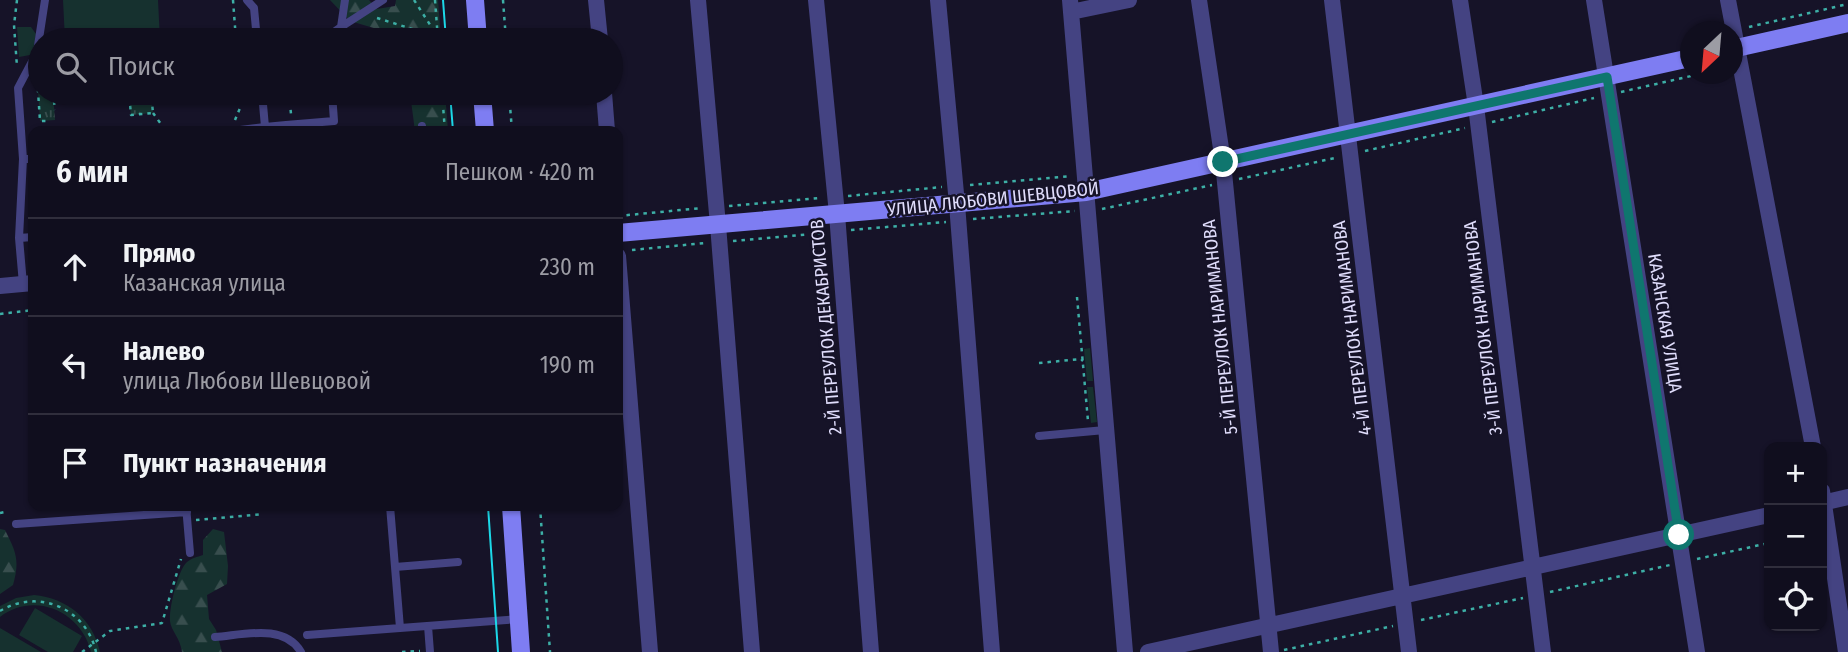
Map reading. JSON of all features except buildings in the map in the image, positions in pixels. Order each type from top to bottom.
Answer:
[{"type":"street","points":[[475,0],[477,28]]},
{"type":"street","points":[[596,0],[599,28]]},
{"type":"street","points":[[698,0],[752,652]]},
{"type":"street","name":"2-Й ПЕРЕУЛОК ДЕКАБРИСТОВ","points":[[816,0],[837,214],[871,652]]},
{"type":"street","points":[[938,0],[992,652]]},
{"type":"street","points":[[1125,652],[1097,431],[1086,192],[1070,6],[1129,0]]},
{"type":"street","name":"5-Й ПЕРЕУЛОК НАРИМАНОВА","points":[[1199,0],[1223,162],[1271,652]]},
{"type":"street","name":"4-Й ПЕРЕУЛОК НАРИМАНОВА","points":[[1332,0],[1409,652]]},
{"type":"street","name":"3-Й ПЕРЕУЛОК НАРИМАНОВА","points":[[1460,0],[1476,106],[1543,652]]},
{"type":"street","name":"КАЗАНСКАЯ УЛИЦА","points":[[1594,0],[1697,652]]},
{"type":"street","points":[[1728,0],[1731,21]]},
{"type":"street","points":[[1743,40],[1848,23]]},
{"type":"street","name":"УЛИЦА ЛЮБОВИ ШЕВЦОВОЙ","points":[[623,233],[1086,192],[1680,60]]},
{"type":"street","points":[[1742,84],[1812,442]]},
{"type":"street","points":[[483,105],[485,126]]},
{"type":"street","points":[[605,105],[607,126]]},
{"type":"street","points":[[0,286],[28,283]]},
{"type":"street","points":[[623,318],[650,652]]},
{"type":"street","points":[[1827,499],[1848,497]]},
{"type":"street","points":[[1823,505],[1846,652]]},
{"type":"street","points":[[511,511],[521,652]]},
{"type":"street","points":[[1148,652],[1764,516]]},
{"type":"lane","points":[[41,28],[45,0]]},
{"type":"lane","points":[[247,0],[254,8],[256,28]]},
{"type":"lane","points":[[341,27],[345,0]]},
{"type":"lane","points":[[341,27],[383,0]]},
{"type":"lane","points":[[28,69],[18,88],[23,159],[19,238],[28,283]]},
{"type":"lane","points":[[263,105],[265,126]]},
{"type":"lane","points":[[296,126],[334,121],[333,105]]},
{"type":"lane","points":[[23,159],[28,159]]},
{"type":"lane","points":[[19,238],[28,237]]},
{"type":"lane","points":[[1039,436],[1097,431]]},
{"type":"lane","points":[[16,524],[140,511],[187,513],[190,548]]},
{"type":"lane","points":[[390,511],[400,628]]},
{"type":"lane","points":[[395,566],[458,562]]},
{"type":"lane","points":[[307,635],[519,619]]},
{"type":"lane","points":[[428,626],[430,651]]},
{"type":"lane","points":[[215,637],[271,632],[288,638],[301,652]]},
{"type":"path","points":[[17,0],[14,25],[18,88]]},
{"type":"path","points":[[233,0],[235,28]]},
{"type":"path","points":[[414,0],[432,28]]},
{"type":"path","points":[[435,0],[437,28]]},
{"type":"path","points":[[503,0],[505,28]]},
{"type":"path","points":[[1743,39],[1848,4]]},
{"type":"path","points":[[364,13],[408,28]]},
{"type":"path","points":[[39,105],[40,121],[47,121]]},
{"type":"path","points":[[54,105],[55,110]]},
{"type":"path","points":[[130,105],[131,115],[153,113]]},
{"type":"path","points":[[152,105],[153,113],[162,126]]},
{"type":"path","points":[[234,126],[240,105]]},
{"type":"path","points":[[288,126],[289,105]]},
{"type":"path","points":[[443,105],[445,126]]},
{"type":"path","points":[[510,105],[512,126]]},
{"type":"path","points":[[1077,297],[1083,361],[1097,431]]},
{"type":"path","points":[[0,314],[28,311]]},
{"type":"path","points":[[1039,363],[1083,361]]},
{"type":"path","points":[[540,511],[551,652]]},
{"type":"path","points":[[187,513],[263,514]]},
{"type":"path","points":[[82,652],[110,631],[162,623],[183,552],[190,548]]},
{"type":"path","points":[[0,611],[26,601],[55,604],[80,621],[96,652]]},
{"type":"path","points":[[402,652],[430,651]]},
{"type":"green space","points":[[63,0],[158,0],[159,28],[64,28]]},
{"type":"green space","points":[[330,0],[369,0],[377,9],[395,6],[396,0],[438,0],[440,28],[374,28],[350,21]]},
{"type":"green space","points":[[17,27],[31,27],[28,28],[28,55],[19,57]]},
{"type":"green space","points":[[39,105],[54,105],[55,120],[40,121]]},
{"type":"green space","points":[[130,105],[152,105],[153,113],[131,115]]},
{"type":"green space","points":[[412,105],[446,105],[448,126],[414,126]]},
{"type":"green space","points":[[1090,348],[1093,381],[1087,381],[1084,349]]},
{"type":"green space","points":[[1087,387],[1093,387],[1097,422],[1091,423]]},
{"type":"green space","points":[[0,529],[5,530],[14,550],[16,569],[13,585],[0,594]]},
{"type":"green space","points":[[213,529],[224,532],[228,566],[227,584],[207,595],[209,619],[216,630],[222,652],[182,652],[170,621],[175,590],[180,573],[187,562],[203,555],[203,540]]},
{"type":"green space","points":[[34,595],[57,601],[77,612],[97,640],[100,652],[91,652],[86,638],[77,626],[54,609],[27,606],[13,609],[0,617],[0,606],[16,598]]},
{"type":"green space","points":[[35,608],[82,636],[73,652],[48,652],[19,635]]},
{"type":"green space","points":[[0,628],[41,652],[0,652]]},
{"type":"tram line","points":[[443,0],[445,28]]},
{"type":"tram line","points":[[451,105],[453,126]]},
{"type":"tram line","points":[[488,511],[498,652]]},
{"type":"route","points":[[1223,162],[1607,77],[1679,535]]}]
